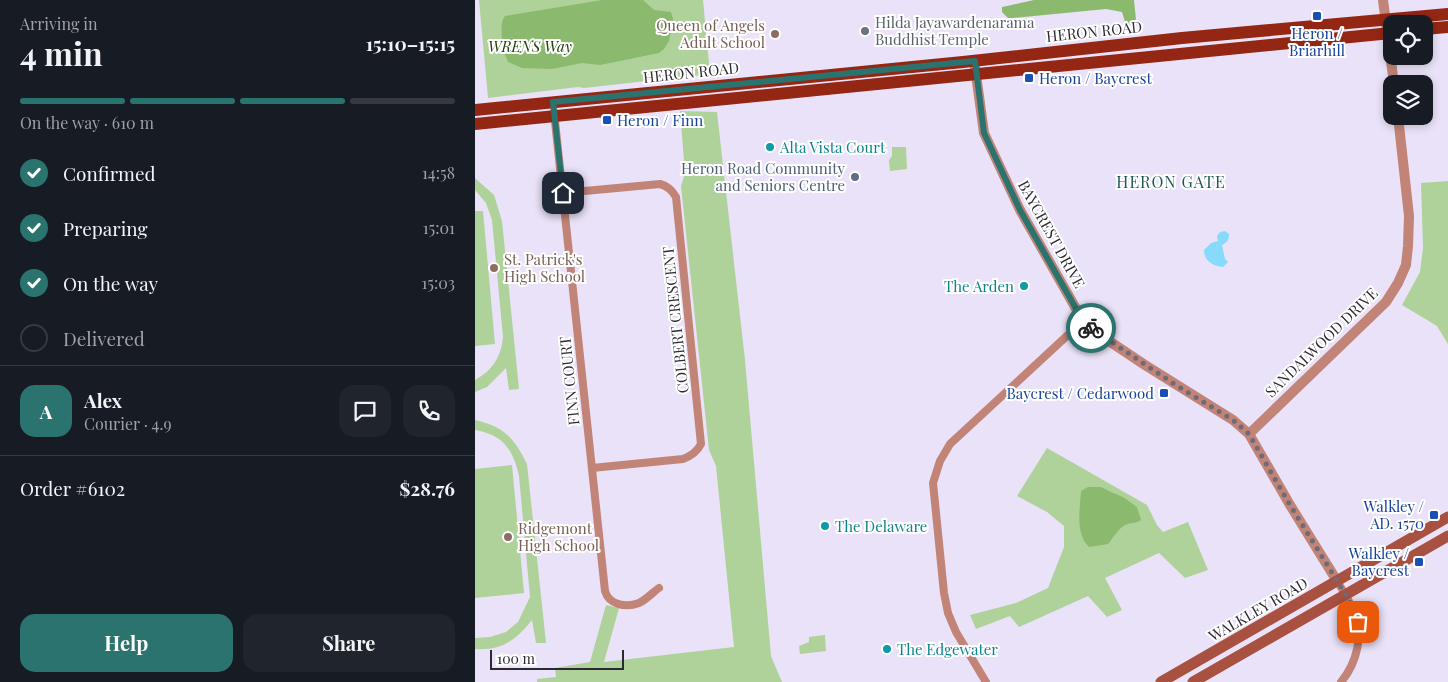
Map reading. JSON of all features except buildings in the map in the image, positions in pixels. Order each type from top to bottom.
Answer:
[{"type":"main road","name":"HERON ROAD","points":[[1433,15],[1448,14]]},
{"type":"main road","name":"HERON ROAD","points":[[475,124],[975,67],[1209,36],[1383,20]]},
{"type":"main road","points":[[1433,28],[1448,27]]},
{"type":"main road","name":"HERON ROAD","points":[[475,110],[975,67],[1209,51],[1383,34]]},
{"type":"main road","points":[[1209,36],[1209,51]]},
{"type":"main road","name":"WALKLEY ROAD","points":[[1161,682],[1448,517]]},
{"type":"main road","name":"WALKLEY ROAD","points":[[1193,682],[1448,536]]},
{"type":"street","points":[[1383,0],[1386,15]]},
{"type":"street","name":"BAYCREST DRIVE","points":[[975,67],[984,133],[1020,210],[1083,321],[1117,347],[1233,420],[1249,434],[1337,581]]},
{"type":"street","name":"FINN COURT","points":[[553,102],[606,596],[610,601],[619,605],[639,603],[659,588]]},
{"type":"street","name":"SANDALWOOD DRIVE","points":[[1249,434],[1386,302],[1398,283],[1406,265],[1409,241],[1409,216],[1399,125]]},
{"type":"street","name":"COLBERT CRESCENT","points":[[563,193],[660,184],[666,185],[676,197],[701,444],[698,450],[683,459],[592,468]]},
{"type":"street","points":[[986,682],[956,632],[948,613],[944,593],[933,484],[940,461],[950,444],[1083,321]]},
{"type":"street","points":[[1337,581],[1355,612],[1358,622],[1358,644],[1353,662],[1341,682]]},
{"type":"green space","name":"WRENS Way","points":[[479,0],[703,0],[710,74],[488,98]]},
{"type":"green space","points":[[602,0],[643,0],[654,10],[671,12],[673,19],[669,41],[664,49],[659,53],[600,65],[582,63],[552,69],[522,68],[508,62],[504,52],[502,31],[505,16]]},
{"type":"green space","points":[[1034,0],[1134,0],[1136,20],[1134,24],[1126,25],[1122,12],[1106,9],[1013,18],[1008,18],[1002,12],[1002,7]]},
{"type":"green space","points":[[680,111],[717,112],[745,360],[771,656],[782,682],[537,682],[537,679],[556,677],[555,668],[590,662],[606,605],[619,608],[604,662],[734,647],[716,466],[709,450],[681,186],[685,173]]},
{"type":"green space","points":[[892,147],[906,147],[907,169],[890,171],[889,160],[892,156]]},
{"type":"green space","points":[[475,178],[494,195],[502,221],[519,389],[509,390],[506,368],[487,387],[475,392],[475,380],[487,372],[495,362],[503,337],[492,220],[486,203],[475,190]]},
{"type":"green space","points":[[1448,181],[1448,344],[1437,326],[1402,305],[1420,272],[1423,248],[1421,183]]},
{"type":"green space","points":[[475,211],[483,211],[495,344],[475,346]]},
{"type":"green space","points":[[475,420],[494,426],[513,440],[527,464],[546,643],[536,643],[532,620],[508,643],[493,648],[475,649],[475,638],[490,637],[506,632],[518,622],[530,597],[517,466],[510,451],[500,440],[485,432],[475,430]]},
{"type":"green space","points":[[1047,448],[1147,505],[1157,525],[1163,532],[1188,522],[1208,570],[1185,578],[1159,553],[1105,578],[1122,610],[1107,617],[1088,596],[1019,627],[1010,616],[976,629],[970,615],[1016,603],[1048,588],[1064,547],[1064,526],[1047,512],[1017,496]]},
{"type":"green space","points":[[512,465],[524,593],[475,598],[475,469]]},
{"type":"green space","points":[[1088,487],[1101,487],[1123,497],[1137,507],[1141,520],[1122,527],[1108,544],[1089,547],[1082,535],[1079,521],[1081,491]]},
{"type":"green space","points":[[825,635],[826,651],[800,654],[799,646],[809,642],[809,637]]},
{"type":"water","points":[[1225,231],[1229,234],[1229,238],[1222,245],[1225,259],[1228,262],[1223,267],[1210,262],[1204,254],[1204,250],[1211,243],[1218,241],[1217,236],[1220,232]]},
{"type":"way so far","points":[[1091,328],[1174,384],[1233,420],[1249,434],[1290,505],[1349,600],[1358,622]]},
{"type":"place","name":"Heron / Briarhill","points":[[1317,16]]},
{"type":"place","name":"Hilda Jayawardenarama Buddhist Temple","points":[[865,31]]},
{"type":"place","name":"Queen of Angels Adult School","points":[[775,34]]},
{"type":"place","name":"Heron / Baycrest","points":[[1029,78]]},
{"type":"place","name":"Heron / Finn","points":[[607,120]]},
{"type":"place","name":"Alta Vista Court","points":[[770,147]]},
{"type":"place","name":"Heron Road Community and Seniors Centre","points":[[855,177]]},
{"type":"place","name":"St. Patrick's High School","points":[[494,268]]},
{"type":"place","name":"The Arden","points":[[1024,286]]},
{"type":"place","name":"Baycrest / Cedarwood","points":[[1164,393]]},
{"type":"place","name":"Walkley / AD. 1570","points":[[1434,515]]},
{"type":"place","name":"The Delaware","points":[[825,526]]},
{"type":"place","name":"Ridgemont High School","points":[[508,537]]},
{"type":"place","name":"Walkley / Baycrest","points":[[1419,562]]},
{"type":"place","name":"The Edgewater","points":[[887,649]]},
{"type":"district","name":"HERON GATE","points":[[1171,181]]},
{"type":"route","points":[[563,193],[553,102],[975,61],[984,133],[1020,210],[1083,321],[1091,328]]}]
